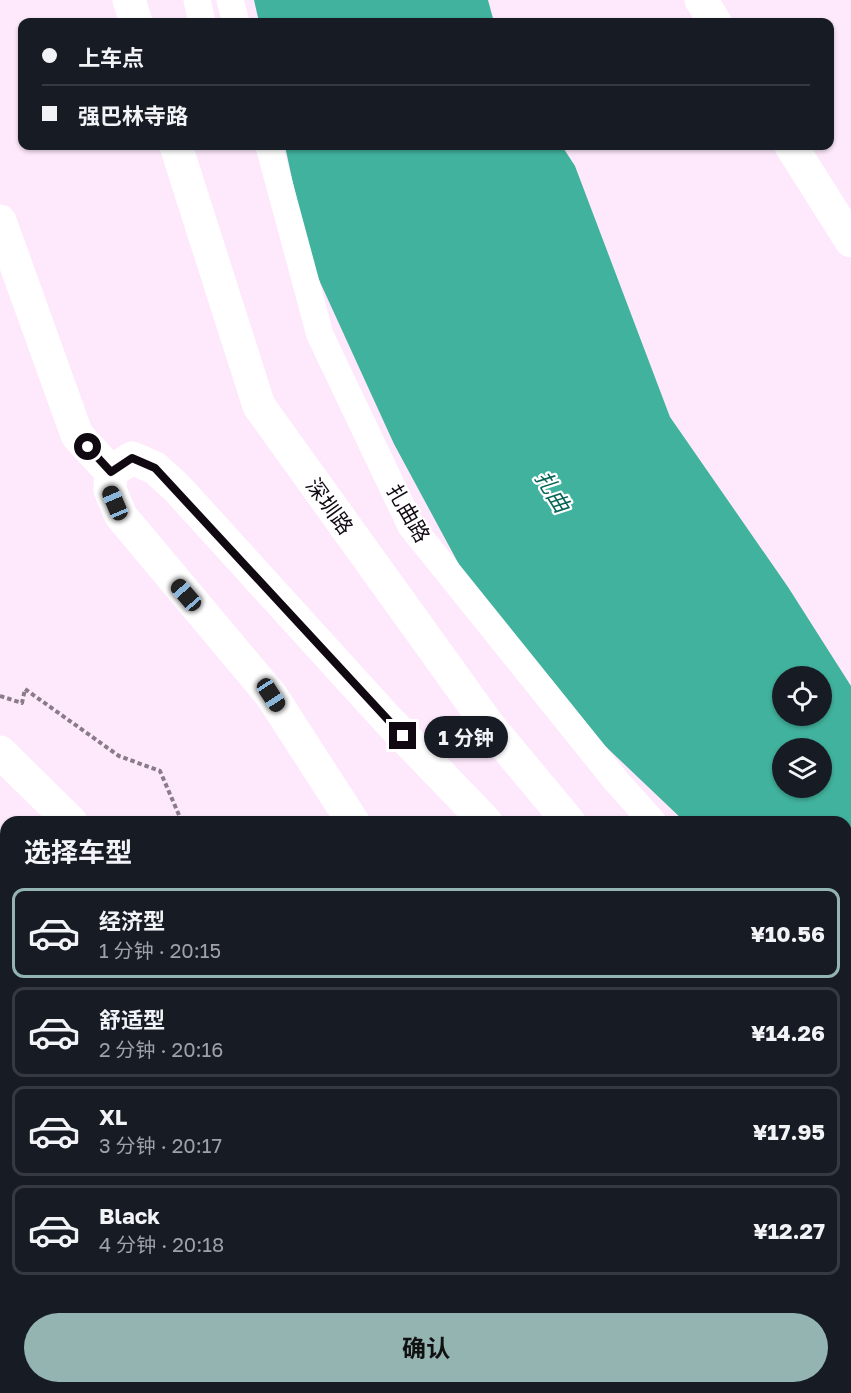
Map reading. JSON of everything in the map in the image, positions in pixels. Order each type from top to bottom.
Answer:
[{"type":"street","points":[[129,0],[135,18]]},
{"type":"street","points":[[197,0],[201,18]]},
{"type":"street","points":[[230,0],[236,18]]},
{"type":"street","points":[[701,0],[712,18]]},
{"type":"street","name":"深圳路","points":[[182,150],[259,406],[489,726],[563,816]]},
{"type":"street","name":"扎曲路","points":[[270,150],[320,335],[411,526],[617,782],[648,816]]},
{"type":"street","points":[[794,150],[851,241]]},
{"type":"street","points":[[0,221],[77,435],[111,472],[110,490],[121,516],[271,695],[349,816]]},
{"type":"street","points":[[111,472],[132,458],[155,468],[387,719],[480,816]]},
{"type":"street","points":[[0,752],[65,816]]},
{"type":"path","points":[[0,696],[22,703],[25,689],[119,756],[160,771],[179,816]]},
{"type":"water","points":[[254,0],[488,0],[493,18],[258,18]]},
{"type":"water","name":"扎曲","points":[[286,150],[565,150],[575,166],[670,417],[788,587],[851,686],[851,816],[679,816],[602,743],[462,570],[394,444],[309,258]]},
{"type":"route","points":[[88,447],[111,472],[132,458],[155,468],[177,488],[403,736]]}]
